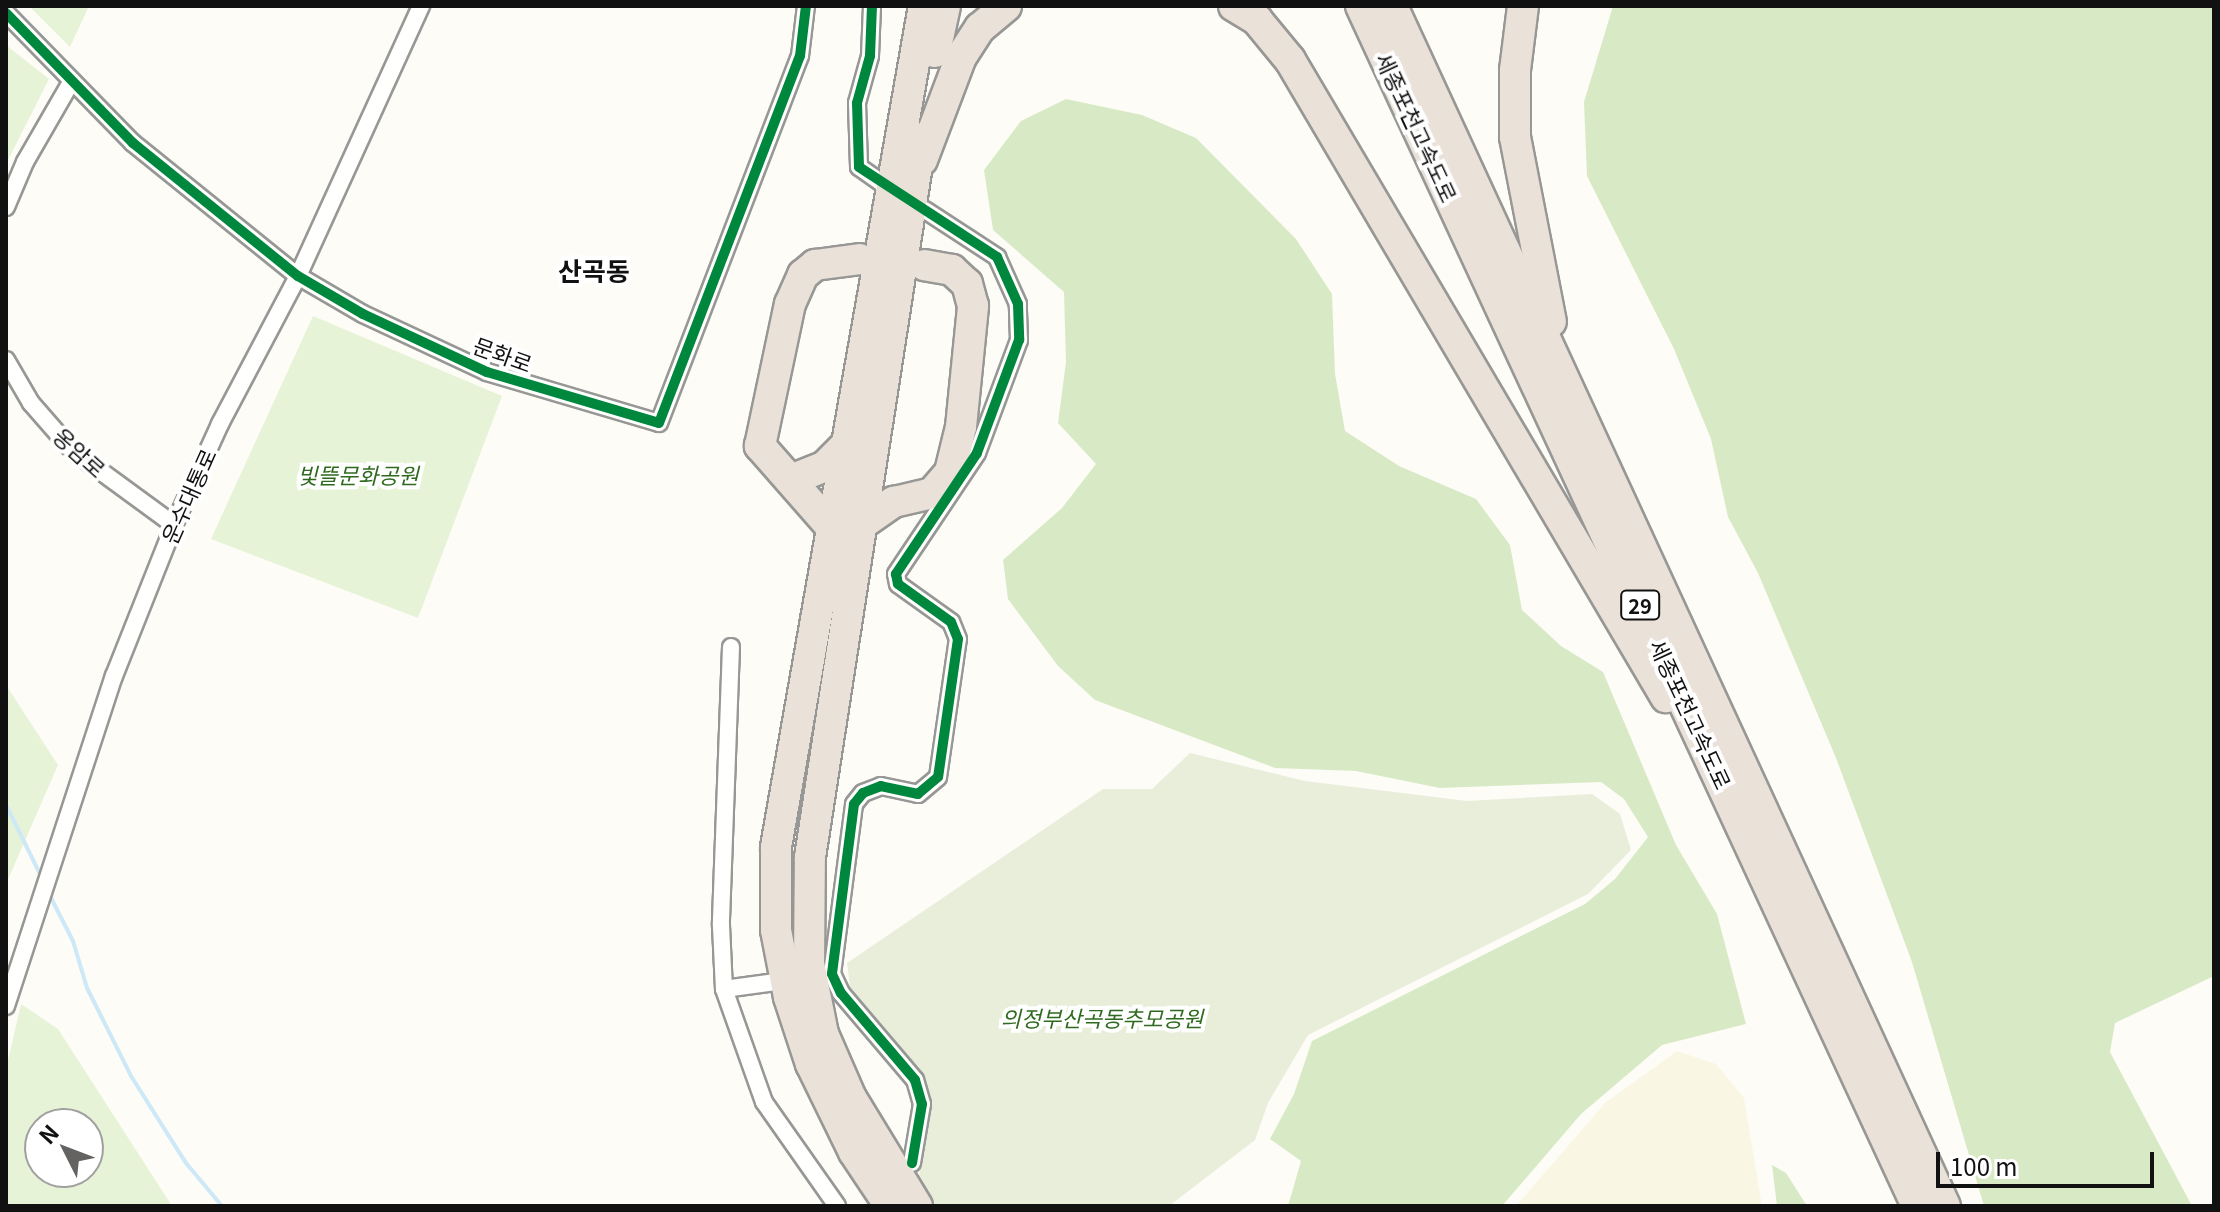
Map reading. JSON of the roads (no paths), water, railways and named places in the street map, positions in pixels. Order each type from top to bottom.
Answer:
[{"type":"highway","points":[[917,1206],[851,1098],[823,1034],[809,963],[810,857],[848,527],[926,6]]},
{"type":"highway","points":[[860,452],[915,180],[945,6]]},
{"type":"highway","points":[[915,180],[961,57],[980,28],[1006,6]]},
{"type":"highway","points":[[1234,6],[1257,20],[1290,60],[1625,634],[1724,784]]},
{"type":"highway","name":"세종포천고속도로","points":[[1361,6],[1917,1206]]},
{"type":"highway","name":"세종포천고속도로","points":[[1392,6],[1945,1206]]},
{"type":"highway","points":[[1523,6],[1515,70],[1515,137],[1560,367]]},
{"type":"highway","points":[[848,527],[771,464],[760,446],[790,304],[803,275],[815,265],[860,259]]},
{"type":"highway","points":[[890,1206],[854,1152],[811,1064],[789,997],[776,930],[776,847],[786,772],[848,527],[894,502],[932,493],[950,472],[972,339],[973,306],[967,284],[952,270],[924,265]]},
{"type":"highway","points":[[791,480],[860,452]]},
{"type":"highway","points":[[860,452],[889,487],[913,497]]},
{"type":"street","name":"운수대통로","points":[[7,997],[69,804],[174,525],[298,276],[421,6]]},
{"type":"street","name":"문화로","points":[[6,13],[70,84],[133,143],[298,276],[363,314],[487,372],[659,423],[800,56],[806,6]]},
{"type":"street","points":[[872,6],[870,56],[857,103],[859,167],[883,184]]},
{"type":"street","points":[[6,207],[70,84]]},
{"type":"street","points":[[912,1163],[922,1104],[915,1080],[826,975],[854,804],[863,793],[881,786],[918,794],[938,777],[958,639],[951,622],[898,584],[896,574],[977,453],[1019,340],[1018,304],[997,257],[925,210]]},
{"type":"street","name":"옹암로","points":[[6,360],[31,403],[73,451],[174,525]]},
{"type":"street","points":[[731,647],[721,926],[724,989],[764,1102],[837,1206]]},
{"type":"street","points":[[724,989],[776,982]]},
{"type":"waterway","points":[[6,805],[43,880]]},
{"type":"waterway","points":[[48,892],[73,941],[87,988],[131,1076],[186,1163],[222,1206]]},
{"type":"district","name":"산곡동","points":[[594,270]]},
{"type":"park label","name":"빛뜰문화공원","points":[[358,475]]},
{"type":"park label","name":"의정부산곡동추모공원","points":[[1102,1018]]}]
